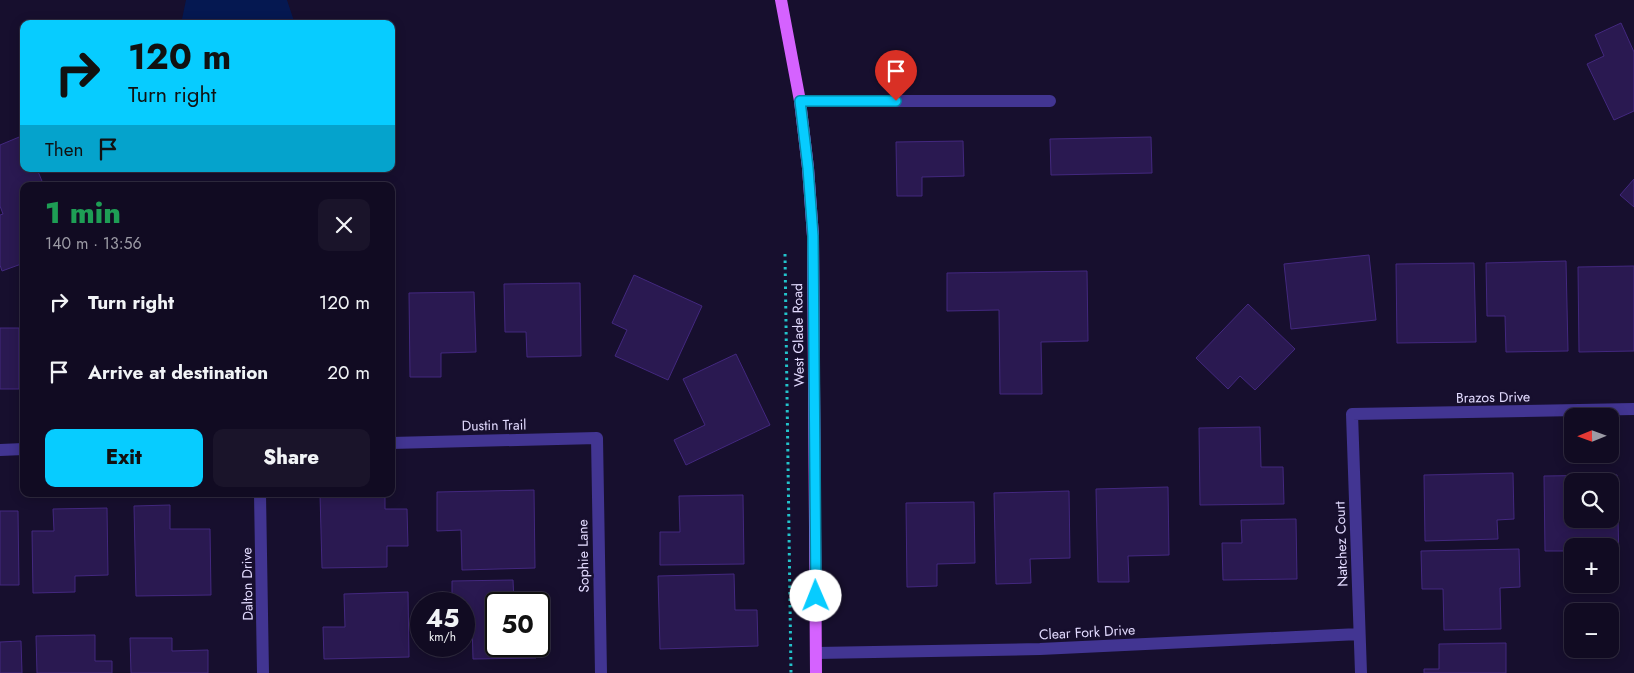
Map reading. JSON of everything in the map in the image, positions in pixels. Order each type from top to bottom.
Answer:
[{"type":"main road","name":"West Glade Road","points":[[781,0],[800,101],[808,168],[813,240],[816,673]]},
{"type":"street","points":[[800,101],[1050,101]]},
{"type":"street","name":"Brazos Drive","points":[[1352,414],[1634,409]]},
{"type":"street","name":"Natchez Court","points":[[1352,414],[1361,673]]},
{"type":"street","name":"Dustin Trail","points":[[395,443],[597,438]]},
{"type":"street","name":"Sophie Lane","points":[[597,438],[601,673]]},
{"type":"street","points":[[0,450],[20,449]]},
{"type":"street","name":"Dalton Drive","points":[[260,497],[263,673]]},
{"type":"street","name":"Clear Fork Drive","points":[[816,653],[1040,649],[1359,634]]},
{"type":"path","points":[[785,254],[791,673]]},
{"type":"shaded area","points":[[186,0],[287,0],[294,20],[182,20]]},
{"type":"building","points":[[1621,23],[1634,52],[1634,111],[1614,120],[1587,64],[1604,56],[1595,35]]},
{"type":"building","points":[[20,137],[20,172],[38,172],[42,182],[20,182],[20,264],[2,271],[0,265],[0,215],[3,214],[0,206],[0,145]]},
{"type":"building","points":[[1151,137],[1152,173],[1051,175],[1050,139]]},
{"type":"building","points":[[963,141],[964,176],[922,177],[922,196],[897,196],[896,142]]},
{"type":"building","points":[[1634,179],[1634,207],[1620,195]]},
{"type":"building","points":[[1369,255],[1376,320],[1291,329],[1284,264]]},
{"type":"building","points":[[1566,261],[1568,351],[1506,352],[1505,316],[1487,316],[1486,263]]},
{"type":"building","points":[[1474,263],[1476,342],[1397,343],[1396,264]]},
{"type":"building","points":[[1634,266],[1634,351],[1579,352],[1578,267]]},
{"type":"building","points":[[1087,271],[1088,341],[1041,342],[1042,394],[1000,394],[999,310],[947,311],[947,273]]},
{"type":"building","points":[[634,275],[702,306],[668,380],[615,356],[627,330],[612,323]]},
{"type":"building","points":[[580,283],[581,356],[527,357],[526,332],[505,332],[504,284]]},
{"type":"building","points":[[474,292],[476,352],[441,353],[441,377],[410,377],[409,293]]},
{"type":"building","points":[[1248,304],[1295,349],[1255,390],[1240,376],[1228,389],[1196,358]]},
{"type":"building","points":[[0,328],[19,328],[19,389],[0,389]]},
{"type":"building","points":[[736,354],[770,425],[686,465],[674,440],[705,425],[683,379]]},
{"type":"building","points":[[1260,427],[1261,467],[1283,467],[1284,504],[1200,505],[1199,428]]},
{"type":"building","points":[[1513,473],[1514,519],[1497,520],[1498,539],[1425,541],[1424,475]]},
{"type":"building","points":[[1544,476],[1564,476],[1564,528],[1618,528],[1618,538],[1564,538],[1564,551],[1545,551]]},
{"type":"building","points":[[1168,487],[1169,555],[1128,556],[1129,582],[1098,582],[1096,489]]},
{"type":"building","points":[[534,490],[535,568],[462,570],[461,530],[437,531],[437,492]]},
{"type":"building","points":[[1069,491],[1070,558],[1030,559],[1031,583],[996,584],[994,493]]},
{"type":"building","points":[[743,495],[744,564],[660,565],[660,532],[680,532],[679,496]]},
{"type":"building","points":[[320,497],[385,497],[385,509],[407,509],[408,546],[387,546],[387,567],[322,568]]},
{"type":"building","points":[[974,502],[975,563],[937,564],[937,586],[907,587],[906,503]]},
{"type":"building","points":[[170,505],[170,529],[210,529],[211,595],[136,596],[134,506]]},
{"type":"building","points":[[107,508],[108,575],[75,576],[75,592],[33,593],[32,531],[54,531],[53,509]]},
{"type":"building","points":[[0,511],[18,511],[19,585],[0,585]]},
{"type":"building","points":[[1296,519],[1297,579],[1223,580],[1222,543],[1242,543],[1241,520]]},
{"type":"building","points":[[1519,549],[1520,587],[1500,588],[1501,629],[1444,630],[1443,589],[1422,589],[1421,551]]},
{"type":"building","points":[[734,574],[735,610],[757,610],[758,646],[660,649],[658,576]]},
{"type":"building","points":[[513,580],[514,592],[485,592],[485,657],[536,658],[473,659],[475,657],[475,592],[452,592],[452,581]]},
{"type":"building","points":[[408,592],[409,657],[324,659],[323,627],[345,627],[344,594]]},
{"type":"building","points":[[95,635],[95,661],[112,661],[112,673],[37,673],[36,636]]},
{"type":"building","points":[[130,638],[172,638],[172,651],[208,650],[208,673],[131,673]]},
{"type":"building","points":[[21,641],[22,673],[0,673],[0,642]]},
{"type":"building","points":[[1506,643],[1506,673],[1424,673],[1424,669],[1439,669],[1439,644]]},
{"type":"route","points":[[816,596],[813,236],[808,168],[800,101],[896,101]]}]
